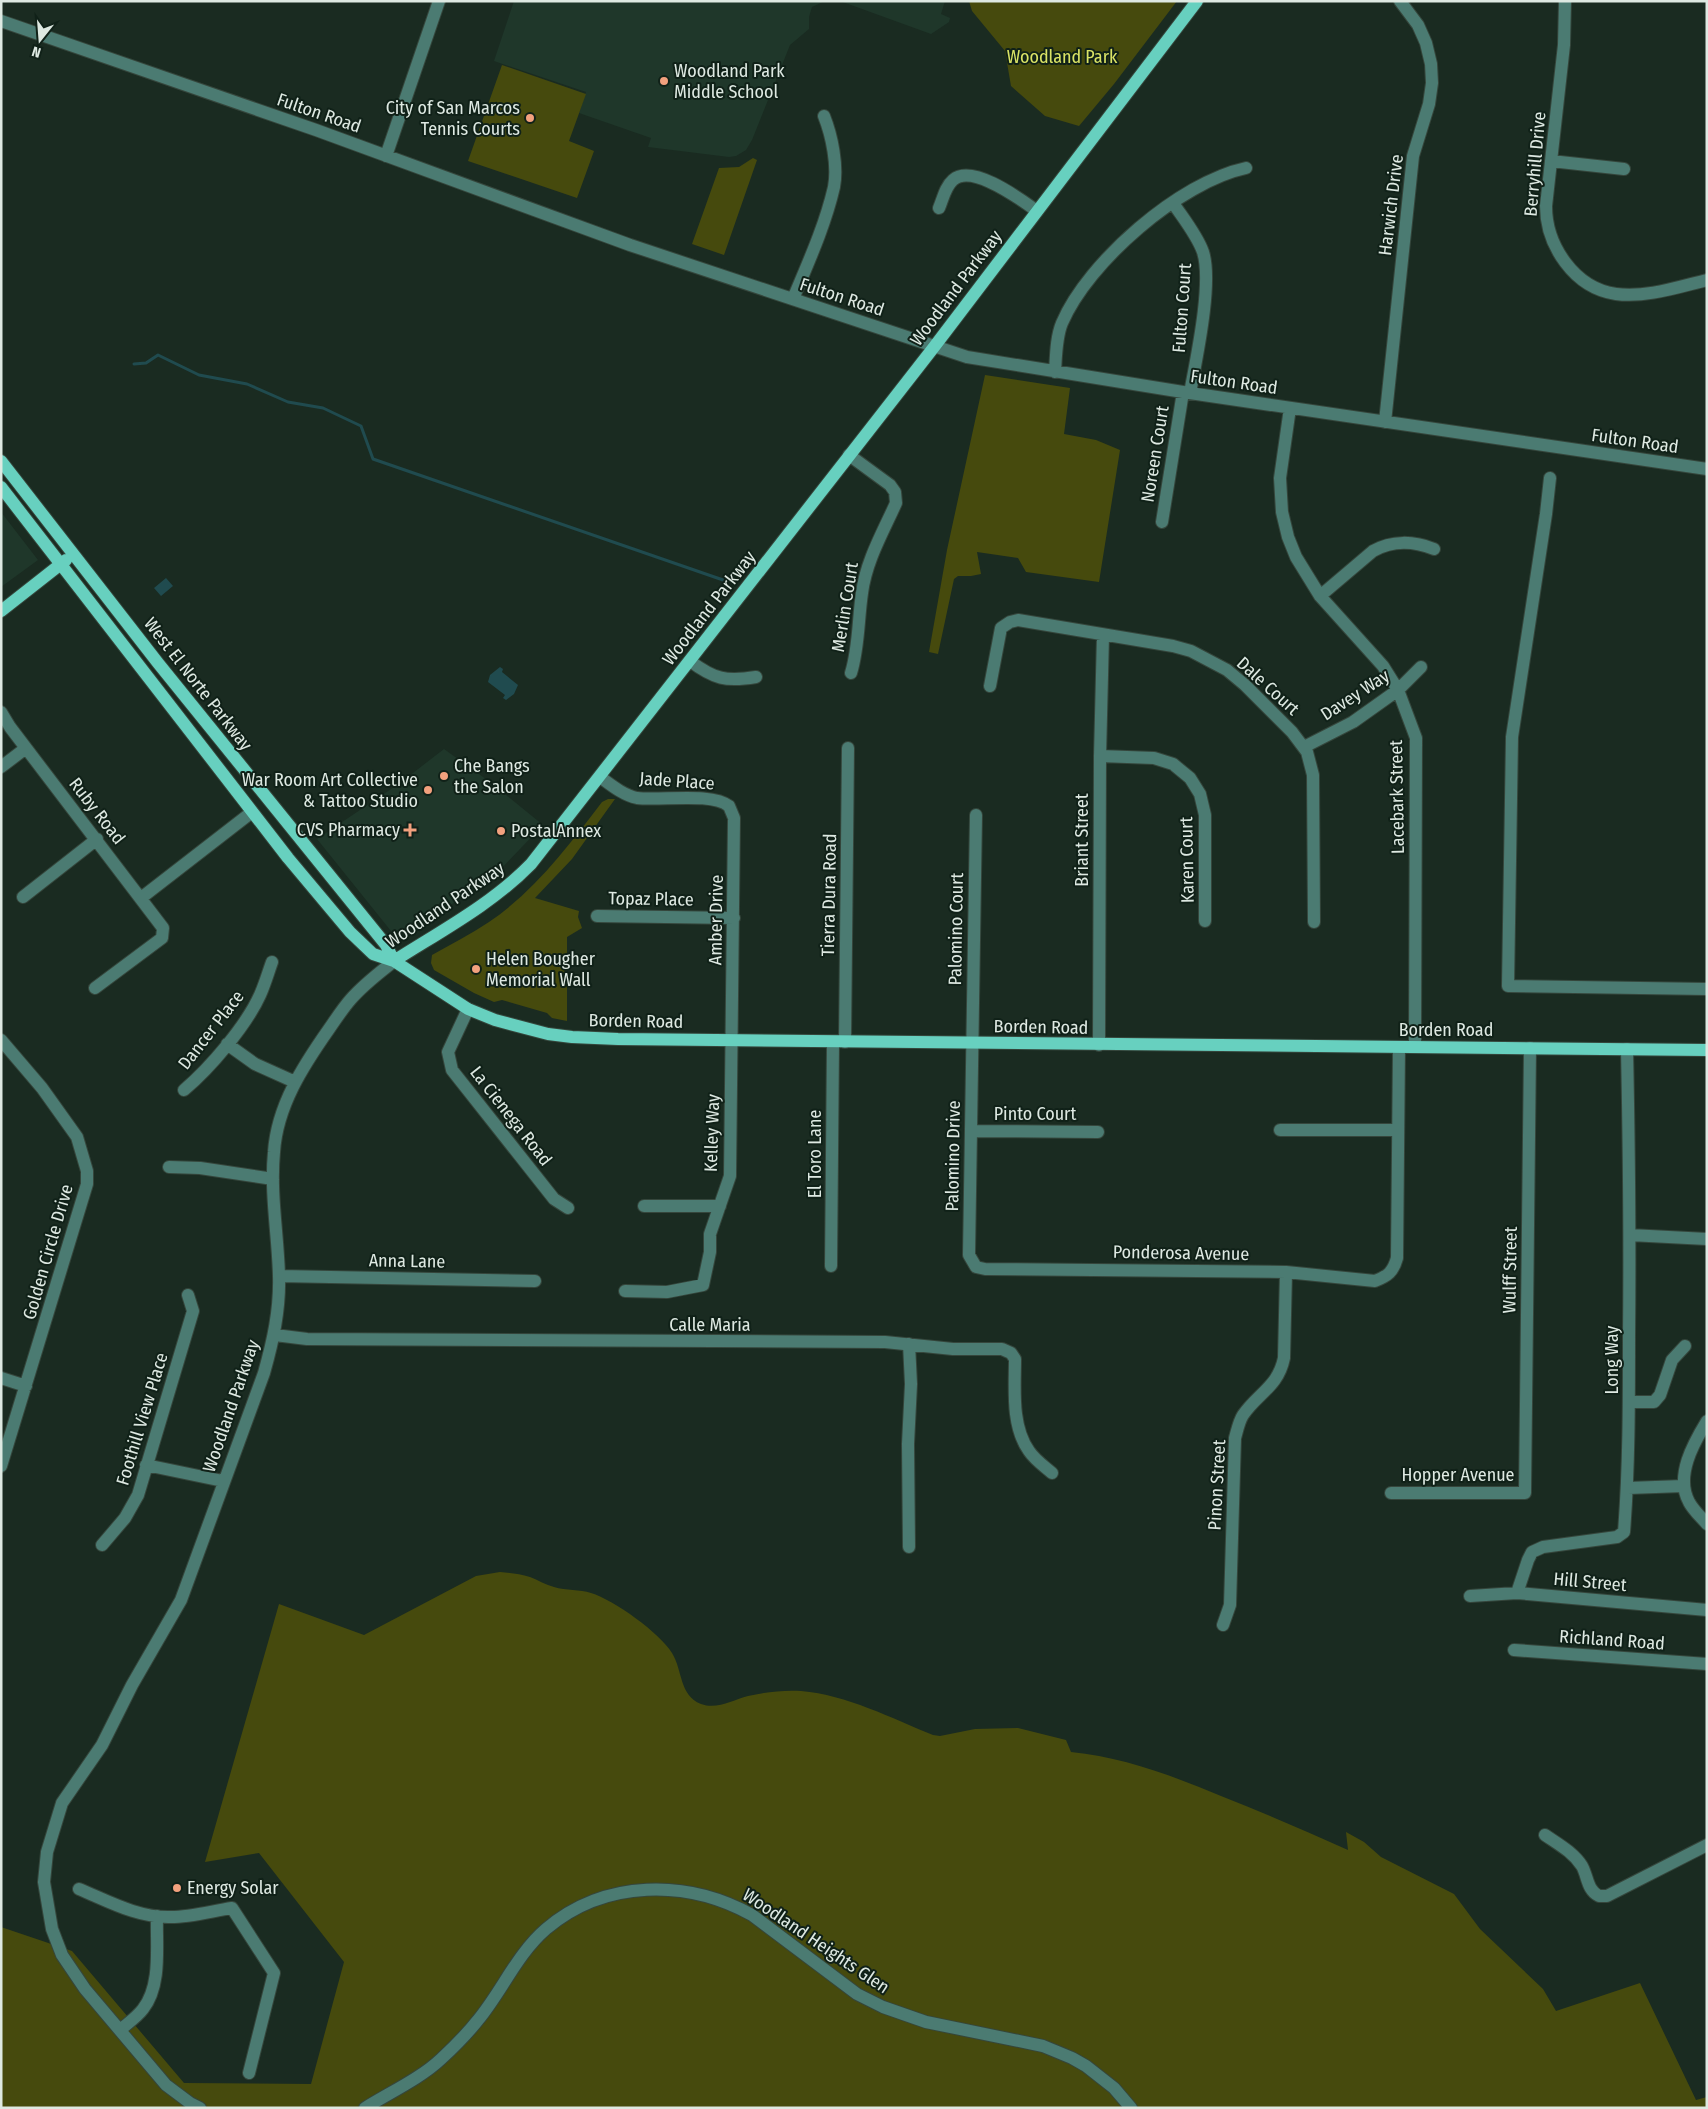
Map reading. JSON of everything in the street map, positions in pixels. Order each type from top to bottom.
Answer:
[{"type":"main road","name":"Woodland Parkway","points":[[394,961],[447,928],[515,880],[531,864],[934,347],[1197,1]]},
{"type":"main road","name":"West El Norte Parkway","points":[[1,460],[163,669],[386,945],[394,961]]},
{"type":"main road","name":"West El Norte Parkway","points":[[1,487],[252,812],[350,932],[373,954],[394,961]]},
{"type":"main road","points":[[1,611],[74,554]]},
{"type":"main road","name":"Borden Road","points":[[394,961],[468,1009],[518,1027],[572,1037],[656,1040],[732,1039],[972,1044],[1707,1050]]},
{"type":"street","points":[[386,156],[439,1]]},
{"type":"street","name":"Berryhill Drive","points":[[1565,1],[1564,45],[1546,206],[1546,222],[1558,253],[1566,265],[1591,285],[1616,294],[1648,294],[1707,280]]},
{"type":"street","name":"Harwich Drive","points":[[1384,422],[1413,156],[1429,104],[1432,83],[1431,64],[1426,43],[1407,4]]},
{"type":"street","name":"Fulton Road","points":[[1,21],[386,156],[630,245],[967,358],[1186,393],[1707,469]]},
{"type":"street","points":[[793,300],[817,240],[834,186],[833,147],[830,130],[824,116]]},
{"type":"street","points":[[1551,161],[1624,169]]},
{"type":"street","points":[[1055,372],[1060,326],[1074,297],[1110,257],[1143,224],[1173,203],[1206,183],[1235,170],[1246,168]]},
{"type":"street","points":[[939,208],[946,188],[953,180],[962,175],[972,175],[1012,193],[1037,211]]},
{"type":"street","name":"Fulton Court","points":[[1173,203],[1202,251],[1206,264],[1202,323],[1186,393]]},
{"type":"street","name":"Noreen Court","points":[[1162,522],[1186,393]]},
{"type":"street","name":"Lacebark Street","points":[[1290,408],[1280,478],[1282,512],[1296,557],[1320,596],[1383,666],[1398,690],[1416,738],[1415,1047]]},
{"type":"street","name":"Merlin Court","points":[[849,455],[890,485],[895,492],[896,503],[869,563],[862,592],[857,654],[851,673]]},
{"type":"street","points":[[1550,478],[1512,736],[1508,986],[1707,989]]},
{"type":"street","points":[[1320,596],[1380,547],[1402,542],[1423,544],[1434,549]]},
{"type":"street","name":"Dale Court","points":[[990,686],[1002,628],[1010,622],[1018,620],[1173,646],[1191,651],[1228,670],[1292,732],[1307,752],[1313,775],[1314,922]]},
{"type":"street","name":"Briant Street","points":[[1100,1045],[1100,756],[1103,635]]},
{"type":"street","points":[[690,661],[721,679],[737,680],[756,677]]},
{"type":"street","name":"Davey Way","points":[[1304,747],[1353,722],[1398,690],[1422,667]]},
{"type":"street","name":"Ruby Road","points":[[1,712],[26,748],[163,928],[162,938],[95,988]]},
{"type":"street","points":[[1,767],[26,748]]},
{"type":"street","name":"Tierra Dura Road","points":[[839,1042],[848,748]]},
{"type":"street","name":"Karen Court","points":[[1100,756],[1154,758],[1172,764],[1190,778],[1200,794],[1205,815],[1205,921]]},
{"type":"street","name":"Jade Place","points":[[600,777],[620,792],[636,798],[716,799],[726,803]]},
{"type":"street","name":"Amber Drive","points":[[726,803],[734,818],[732,1039]]},
{"type":"street","points":[[141,898],[252,812]]},
{"type":"street","name":"Palomino Court","points":[[972,1044],[976,815]]},
{"type":"street","points":[[23,897],[97,839]]},
{"type":"street","name":"Topaz Place","points":[[597,916],[734,918]]},
{"type":"street","name":"Woodland Parkway","points":[[120,2030],[80,1982],[62,1954],[52,1928],[44,1882],[47,1852],[62,1803],[102,1745],[132,1685],[181,1600],[264,1373],[275,1334],[279,1276],[273,1205],[274,1151],[279,1122],[294,1082],[351,999],[394,961]]},
{"type":"street","name":"Dancer Place","points":[[184,1090],[197,1079],[227,1044],[259,996],[272,962]]},
{"type":"street","name":"La Cienega Road","points":[[468,1009],[448,1052],[452,1070],[554,1199],[568,1208]]},
{"type":"street","name":"Kelley Way","points":[[625,1291],[667,1292],[703,1285],[710,1252],[710,1234],[730,1176],[732,1039]]},
{"type":"street","name":"Golden Circle Drive","points":[[1,1040],[42,1088],[77,1137],[86,1171],[87,1184],[1,1466]]},
{"type":"street","name":"El Toro Lane","points":[[831,1266],[839,1042]]},
{"type":"street","points":[[227,1044],[255,1064],[294,1082]]},
{"type":"street","name":"Palomino Drive","points":[[972,1044],[969,1255],[976,1267]]},
{"type":"street","points":[[1280,1130],[1398,1130],[1398,1047]]},
{"type":"street","name":"Wulff Street","points":[[1525,1493],[1530,1048]]},
{"type":"street","name":"Long Way","points":[[1517,1593],[1532,1552],[1543,1547],[1617,1537],[1624,1532],[1628,1488],[1629,1402],[1630,1235],[1627,1049]]},
{"type":"street","name":"Ponderosa Avenue","points":[[976,1267],[985,1269],[1286,1272],[1374,1281],[1386,1277],[1394,1269],[1396,1258],[1398,1130]]},
{"type":"street","name":"Pinto Court","points":[[971,1131],[1098,1132]]},
{"type":"street","points":[[169,1167],[200,1168],[273,1179]]},
{"type":"street","points":[[644,1206],[720,1206]]},
{"type":"street","points":[[1630,1235],[1707,1240]]},
{"type":"street","name":"Pinon Street","points":[[1223,1625],[1230,1605],[1235,1438],[1242,1416],[1273,1385],[1282,1369],[1284,1358],[1286,1272]]},
{"type":"street","name":"Anna Lane","points":[[279,1276],[535,1282]]},
{"type":"street","name":"Foothill View Place","points":[[102,1546],[125,1518],[138,1495],[193,1311],[188,1294]]},
{"type":"street","name":"Calle Maria","points":[[275,1334],[315,1339],[909,1344],[953,1349],[1002,1349],[1011,1353],[1015,1359],[1016,1408],[1019,1431],[1028,1450],[1052,1473]]},
{"type":"street","points":[[909,1344],[911,1384],[908,1444],[909,1547]]},
{"type":"street","points":[[1629,1402],[1654,1402],[1660,1395],[1672,1360],[1686,1346]]},
{"type":"street","points":[[1,1378],[26,1386]]},
{"type":"street","points":[[1707,1421],[1689,1457],[1683,1486],[1689,1502],[1707,1524]]},
{"type":"street","points":[[146,1465],[223,1481]]},
{"type":"street","points":[[1628,1488],[1683,1486]]},
{"type":"street","name":"Hopper Avenue","points":[[1391,1493],[1525,1493]]},
{"type":"street","name":"Hill Street","points":[[1470,1596],[1517,1593],[1707,1610]]},
{"type":"street","name":"Richland Road","points":[[1514,1650],[1707,1664]]},
{"type":"street","points":[[1545,1835],[1568,1850],[1581,1865],[1587,1878],[1588,1886],[1599,1896],[1607,1896],[1707,1846]]},
{"type":"street","points":[[79,1889],[130,1910],[157,1916],[172,1917],[232,1908],[274,1973],[249,2073]]},
{"type":"street","name":"Woodland Heights Glen","points":[[364,2108],[440,2060],[479,2020],[516,1962],[546,1929],[580,1907],[612,1894],[644,1889],[677,1890],[705,1895],[738,1907],[752,1915],[858,1994],[883,2007],[926,2022],[1043,2046],[1086,2066],[1114,2088],[1131,2108]]},
{"type":"street","points":[[157,1916],[156,1976],[153,1989],[144,2008],[120,2030],[166,2085],[200,2108]]},
{"type":"shaded area","name":"Woodland Park Middle School","points":[[514,1],[825,1],[812,7],[809,17],[809,29],[790,45],[752,140],[746,150],[736,156],[729,157],[648,147],[651,138],[579,113],[586,92],[494,61]]},
{"type":"shaded area","points":[[840,1],[945,1],[941,14],[950,18],[949,22],[931,34]]},
{"type":"shaded area","points":[[1,512],[38,560],[1,587]]},
{"type":"shaded area","points":[[444,749],[490,782],[543,825],[497,873],[400,937],[395,936],[317,839],[400,783]]},
{"type":"green space","name":"Woodland Park","points":[[969,1],[1177,1],[1114,84],[1079,126],[1045,116],[1011,86],[1005,51],[972,11]]},
{"type":"green space","name":"City of San Marcos Tennis Courts","points":[[502,65],[586,94],[569,141],[594,151],[577,198],[468,161]]},
{"type":"green space","points":[[753,158],[757,160],[724,255],[692,244],[719,168],[739,167]]},
{"type":"green space","points":[[985,375],[1070,388],[1064,434],[1096,440],[1120,450],[1099,582],[1026,572],[1018,558],[977,552],[981,574],[958,576],[954,579],[938,654],[929,652],[947,550]]},
{"type":"green space","points":[[608,799],[615,799],[572,859],[535,898],[579,911],[578,917],[582,928],[567,937],[567,1021],[552,1018],[547,1013],[502,1000],[494,1002],[434,970],[431,963],[432,955],[468,935],[506,910],[536,882],[577,835],[602,802]]},
{"type":"green space","points":[[500,1572],[519,1574],[559,1588],[591,1593],[624,1610],[658,1636],[666,1645],[676,1660],[682,1682],[689,1695],[694,1700],[707,1706],[725,1704],[761,1693],[801,1691],[818,1693],[852,1702],[933,1735],[940,1736],[975,1729],[1018,1728],[1066,1740],[1071,1752],[1110,1758],[1148,1768],[1185,1781],[1348,1850],[1346,1832],[1364,1842],[1381,1857],[1454,1894],[1480,1929],[1543,1989],[1556,2011],[1640,1983],[1696,2100],[1707,2097],[1707,2108],[1,2108],[1,1927],[72,1951],[184,2083],[311,2084],[344,1962],[259,1853],[205,1862],[279,1604],[364,1635],[476,1576]]},
{"type":"water","points":[[166,578],[173,586],[161,596],[154,588]]},
{"type":"water","points":[[500,667],[503,669],[502,672],[518,685],[514,694],[506,700],[503,698],[505,695],[488,682],[490,675]]},
{"type":"waterway","points":[[134,364],[146,363],[158,355],[199,375],[247,384],[288,402],[323,408],[361,426],[373,459],[726,581]]},
{"type":"place","name":"Woodland Park Middle School","points":[[664,81]]},
{"type":"place","name":"City of San Marcos Tennis Courts","points":[[530,118]]},
{"type":"place","name":"Che Bangs the Salon","points":[[444,776]]},
{"type":"place","name":"War Room Art Collective & Tattoo Studio","points":[[428,790]]},
{"type":"place","name":"CVS Pharmacy","points":[[410,830]]},
{"type":"place","name":"PostalAnnex","points":[[501,831]]},
{"type":"place","name":"Helen Bougher Memorial Wall","points":[[476,969]]},
{"type":"place","name":"Energy Solar","points":[[177,1888]]}]
